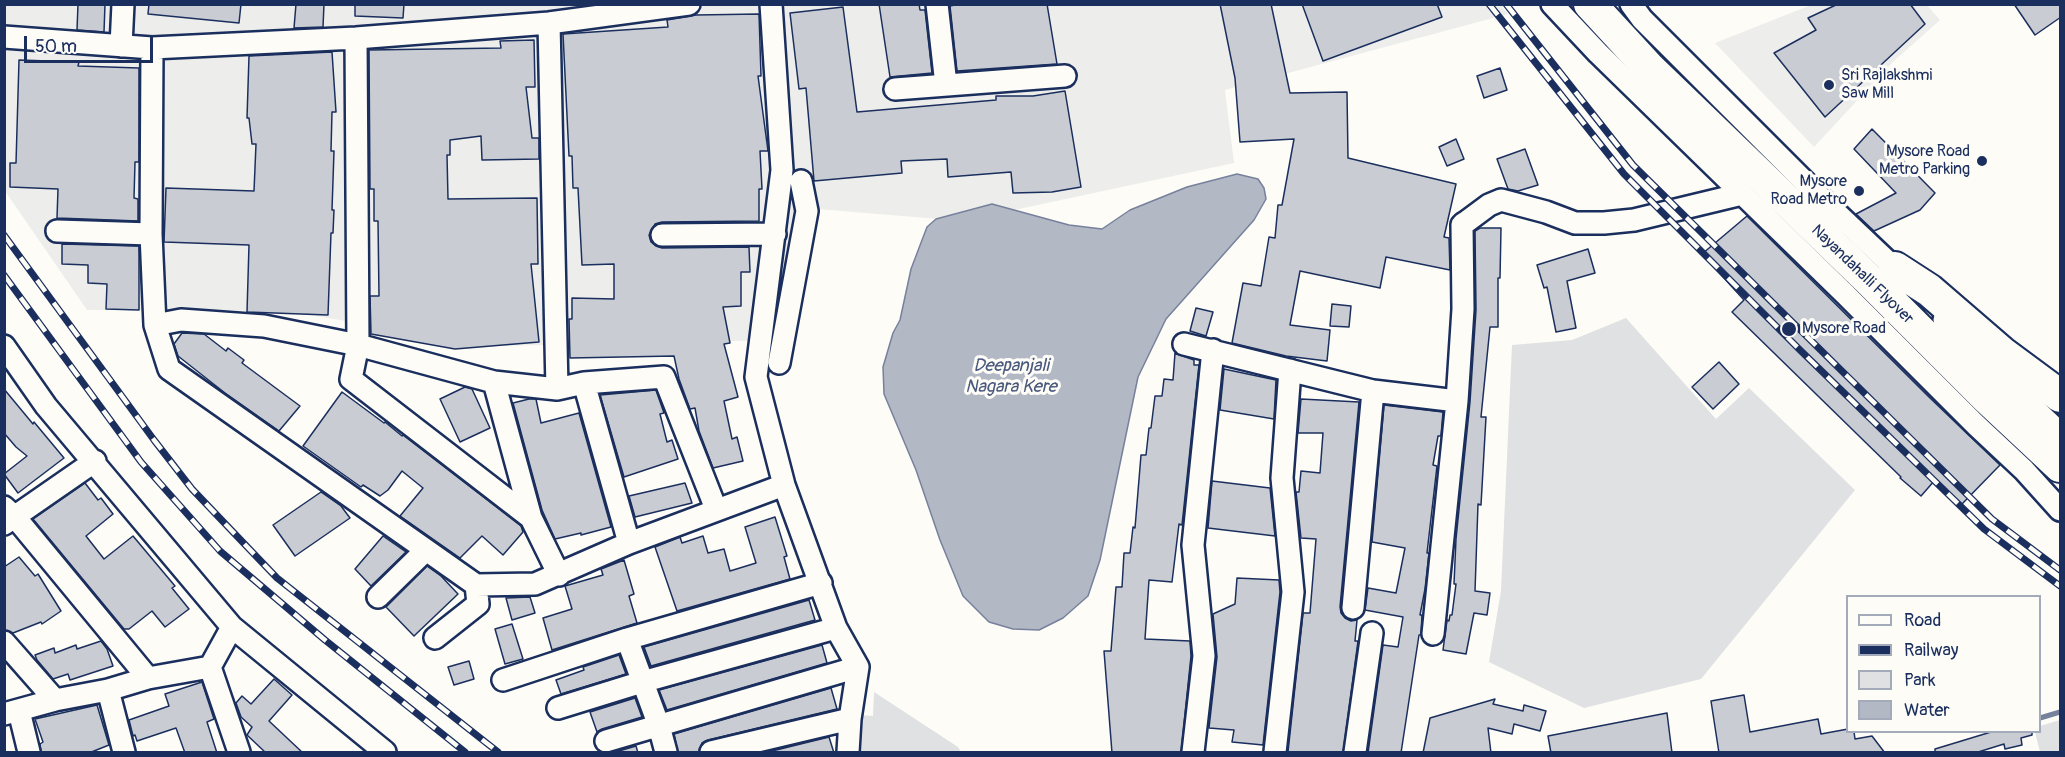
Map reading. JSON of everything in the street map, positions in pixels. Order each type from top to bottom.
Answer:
[{"type":"highway","name":"Nayandahalli Flyover","points":[[1590,4],[1650,69],[1869,280],[1984,395],[2061,466]]},
{"type":"highway","name":"Nayandahalli Flyover","points":[[1616,4],[1745,138],[1876,263],[2061,446]]},
{"type":"highway","points":[[1895,268],[1929,290],[2002,353],[2061,396]]},
{"type":"street","points":[[120,46],[123,4]]},
{"type":"street","points":[[4,37],[152,48],[356,38],[549,23],[689,4]]},
{"type":"street","points":[[771,4],[782,170],[756,377],[784,485],[836,628],[858,667],[850,719],[848,753]]},
{"type":"street","points":[[937,4],[946,85]]},
{"type":"street","points":[[1552,4],[1598,53],[2024,470],[2061,510]]},
{"type":"street","points":[[1631,4],[1642,19],[1815,192],[1895,268],[1979,357],[2061,433]]},
{"type":"street","points":[[549,23],[557,389]]},
{"type":"street","points":[[356,38],[358,345],[351,379],[531,519]]},
{"type":"street","points":[[152,48],[151,234],[155,325],[169,369],[476,585],[535,584],[629,543],[784,485]]},
{"type":"street","points":[[895,89],[1065,76]]},
{"type":"street","points":[[779,363],[807,211],[801,181]]},
{"type":"street","points":[[1433,634],[1457,401],[1463,309],[1463,224],[1489,204],[1502,200],[1575,223],[1604,223],[1634,220],[1742,194]]},
{"type":"street","points":[[57,231],[151,234]]},
{"type":"street","points":[[662,236],[775,234]]},
{"type":"street","points":[[155,325],[181,320],[264,326],[358,345],[494,382],[557,389],[584,383],[664,377],[716,509]]},
{"type":"street","points":[[1184,344],[1373,391],[1457,401]]},
{"type":"street","points":[[4,346],[46,406],[232,627],[385,753]]},
{"type":"street","points":[[1193,753],[1204,656],[1193,544],[1213,350]]},
{"type":"street","points":[[1275,753],[1293,592],[1282,478],[1290,370]]},
{"type":"street","points":[[494,382],[531,519],[559,575]]},
{"type":"street","points":[[584,383],[629,543]]},
{"type":"street","points":[[1353,608],[1373,391]]},
{"type":"street","points":[[95,462],[8,516],[148,678]]},
{"type":"street","points":[[378,597],[426,550]]},
{"type":"street","points":[[503,680],[627,639],[821,583]]},
{"type":"street","points":[[435,638],[478,604],[476,585]]},
{"type":"street","points":[[232,627],[210,667],[239,752]]},
{"type":"street","points":[[558,708],[836,628]]},
{"type":"street","points":[[1355,753],[1372,633]]},
{"type":"street","points":[[627,639],[659,726],[666,753]]},
{"type":"street","points":[[4,642],[55,700]]},
{"type":"street","points":[[29,753],[12,713],[55,700],[108,690],[148,678],[210,667]]},
{"type":"street","points":[[606,741],[858,667]]},
{"type":"street","points":[[108,690],[124,753]]},
{"type":"street","points":[[711,753],[850,719]]},
{"type":"shaded area","points":[[1500,4],[1508,14],[1225,90],[1234,163],[963,221],[817,209],[779,340],[498,346],[285,311],[87,310],[5,191],[4,5]]},
{"type":"shaded area","points":[[1811,5],[1927,5],[1940,20],[1893,62],[1814,147],[1715,43]]},
{"type":"green space","points":[[1626,318],[1716,419],[1749,388],[1855,490],[1701,679],[1584,708],[1489,662],[1501,591],[1512,345],[1572,340]]},
{"type":"green space","points":[[874,692],[958,747],[961,752],[852,752],[858,715],[873,716]]},
{"type":"green space","points":[[2060,720],[2060,752],[2040,752],[2035,733],[2041,733],[2041,726]]},
{"type":"water","name":"Deepanjali Nagara Kere","points":[[1237,174],[1258,179],[1264,188],[1266,199],[1254,220],[1166,319],[1138,377],[1100,560],[1088,596],[1063,618],[1039,630],[1013,629],[989,622],[963,596],[940,540],[916,470],[884,394],[883,367],[893,333],[900,320],[911,269],[927,227],[936,219],[992,204],[1069,225],[1102,229],[1130,210],[1187,187]]},
{"type":"building","points":[[78,4],[105,4],[104,32],[77,30]]},
{"type":"building","points":[[149,4],[241,4],[239,23],[148,14]]},
{"type":"building","points":[[296,4],[324,4],[323,27],[294,28]]},
{"type":"building","points":[[355,4],[404,4],[403,18],[355,16]]},
{"type":"building","points":[[879,4],[919,4],[920,10],[925,10],[932,73],[890,77]]},
{"type":"building","points":[[1047,4],[1057,64],[957,71],[950,6]]},
{"type":"building","points":[[1220,4],[1271,4],[1290,93],[1347,92],[1348,158],[1456,184],[1444,237],[1449,238],[1450,270],[1386,257],[1380,288],[1300,271],[1290,325],[1330,330],[1327,361],[1286,356],[1232,343],[1243,283],[1261,286],[1269,237],[1275,238],[1278,205],[1282,205],[1294,139],[1240,142],[1235,78]]},
{"type":"building","points":[[1302,4],[1437,4],[1442,17],[1323,61]]},
{"type":"building","name":"Sri Rajlakshmi Saw Mill","points":[[1838,4],[1910,4],[1925,24],[1825,117],[1774,53],[1816,30],[1808,18]]},
{"type":"building","points":[[2014,4],[2061,4],[2061,17],[2035,35]]},
{"type":"building","points":[[843,7],[857,112],[996,100],[996,96],[1033,96],[1065,91],[1081,187],[1052,192],[1013,193],[1011,172],[948,177],[947,159],[901,161],[902,173],[814,181],[806,88],[799,89],[790,13]]},
{"type":"building","points":[[759,14],[761,76],[758,76],[768,151],[760,151],[762,189],[759,189],[759,221],[662,222],[655,224],[649,235],[651,242],[662,248],[749,247],[750,272],[741,272],[741,306],[723,307],[730,343],[724,344],[738,397],[724,401],[732,439],[737,437],[743,461],[713,468],[699,431],[695,408],[690,409],[679,379],[674,356],[570,358],[569,319],[572,319],[572,298],[614,299],[614,264],[582,265],[578,188],[573,188],[572,156],[569,156],[563,34],[668,27],[667,20],[696,15]]},
{"type":"building","points":[[534,40],[535,87],[526,87],[532,138],[539,138],[539,159],[482,160],[481,136],[450,140],[450,155],[447,155],[448,199],[537,198],[538,264],[531,264],[539,342],[455,349],[371,334],[370,296],[379,296],[378,221],[374,221],[374,189],[370,189],[369,50],[501,48],[500,41]]},
{"type":"building","points":[[332,52],[336,112],[332,112],[331,151],[334,151],[332,210],[334,210],[328,315],[247,312],[249,245],[164,242],[166,188],[254,191],[256,144],[252,144],[249,118],[247,118],[249,56]]},
{"type":"building","points":[[19,60],[79,62],[78,66],[139,68],[139,162],[135,162],[134,198],[138,199],[138,221],[57,218],[58,189],[10,187],[10,163],[16,163]]},
{"type":"building","points":[[1500,68],[1507,90],[1484,98],[1477,76]]},
{"type":"building","points":[[1872,129],[1935,193],[1920,210],[1874,231],[1856,214],[1896,193],[1854,149]]},
{"type":"building","points":[[1456,139],[1464,159],[1447,166],[1439,147]]},
{"type":"building","points":[[1525,149],[1538,185],[1518,191],[1508,189],[1497,159]]},
{"type":"building","points":[[1747,216],[2000,465],[1962,504],[1935,480],[1921,496],[1732,312],[1744,300],[1702,254]]},
{"type":"building","points":[[1480,228],[1501,228],[1498,327],[1490,327],[1481,417],[1486,417],[1481,505],[1478,504],[1475,591],[1490,593],[1487,615],[1474,613],[1466,654],[1443,650],[1447,620],[1449,621],[1452,615],[1456,584],[1454,584],[1456,539],[1470,402],[1476,310],[1475,231]]},
{"type":"building","points":[[62,244],[139,246],[139,310],[106,309],[107,284],[88,283],[88,265],[62,264]]},
{"type":"building","points":[[1588,249],[1595,273],[1567,281],[1576,328],[1556,332],[1547,287],[1544,288],[1537,265]]},
{"type":"building","points":[[1332,304],[1351,306],[1349,327],[1330,326]]},
{"type":"building","points":[[1196,308],[1213,312],[1206,336],[1190,331]]},
{"type":"building","points":[[182,333],[204,334],[226,351],[228,348],[244,360],[242,363],[300,406],[279,431],[178,356],[174,344]]},
{"type":"building","points":[[1175,353],[1194,360],[1194,365],[1199,365],[1182,525],[1179,524],[1172,582],[1149,580],[1145,639],[1190,641],[1191,656],[1181,753],[1112,753],[1104,651],[1111,651],[1116,587],[1122,587],[1124,553],[1130,553],[1133,527],[1135,528],[1141,455],[1146,455],[1155,396],[1162,396],[1164,379],[1173,380]]},
{"type":"building","points":[[1719,362],[1739,384],[1713,409],[1692,387]]},
{"type":"building","points":[[1224,369],[1276,380],[1274,419],[1220,410]]},
{"type":"building","points":[[465,387],[472,389],[490,428],[460,442],[440,399]]},
{"type":"building","points":[[4,389],[64,458],[18,493],[4,474],[27,456],[4,433]]},
{"type":"building","points":[[656,390],[664,413],[660,414],[667,442],[672,440],[678,459],[624,477],[600,395]]},
{"type":"building","points":[[342,392],[403,435],[521,526],[523,532],[503,555],[482,536],[460,558],[400,516],[423,488],[402,471],[388,490],[380,496],[363,485],[361,487],[303,446]]},
{"type":"building","points":[[536,399],[541,423],[579,413],[611,527],[555,539],[542,510],[513,403]]},
{"type":"building","points":[[1301,399],[1359,402],[1340,607],[1345,618],[1351,621],[1357,620],[1355,641],[1358,641],[1343,753],[1288,752],[1303,613],[1310,613],[1316,539],[1301,538],[1296,492],[1299,492],[1301,471],[1320,473],[1323,433],[1298,433]]},
{"type":"building","points":[[1384,405],[1443,412],[1441,436],[1438,436],[1433,465],[1437,466],[1425,589],[1420,615],[1422,615],[1421,635],[1419,635],[1401,753],[1368,753],[1383,645],[1398,647],[1403,617],[1365,610],[1368,588],[1396,593],[1405,548],[1372,542]]},
{"type":"building","points":[[1212,481],[1270,488],[1275,536],[1208,528]]},
{"type":"building","points":[[85,483],[98,500],[101,498],[113,514],[86,536],[104,559],[133,536],[175,586],[172,588],[189,609],[165,627],[152,611],[129,629],[124,629],[33,519]]},
{"type":"building","points":[[685,483],[692,503],[635,517],[629,496]]},
{"type":"building","points":[[321,492],[341,506],[350,518],[295,556],[273,525]]},
{"type":"building","points":[[775,517],[787,556],[784,557],[790,579],[677,611],[655,547],[680,537],[682,543],[703,536],[708,553],[724,549],[730,571],[756,563],[745,527]]},
{"type":"building","points":[[383,536],[406,552],[371,586],[355,569]]},
{"type":"building","points":[[19,557],[35,576],[38,574],[61,611],[42,624],[41,622],[13,633],[4,630],[4,567]]},
{"type":"building","points":[[624,560],[634,594],[629,596],[637,623],[552,650],[543,618],[572,609],[565,586],[603,575],[601,569]]},
{"type":"building","points":[[427,566],[441,576],[458,594],[414,636],[386,607]]},
{"type":"building","points":[[1237,578],[1279,580],[1280,592],[1263,745],[1232,742],[1234,730],[1209,728],[1217,657],[1213,614],[1235,604]]},
{"type":"building","points":[[530,597],[535,613],[512,620],[506,598]]},
{"type":"building","points":[[809,600],[815,620],[651,666],[644,647]]},
{"type":"building","points":[[512,624],[523,659],[505,664],[495,629]]},
{"type":"building","points":[[101,641],[107,649],[113,666],[70,680],[68,674],[53,679],[35,655],[54,648],[55,653],[76,645],[77,649]]},
{"type":"building","points":[[822,645],[827,663],[667,710],[659,690]]},
{"type":"building","points":[[619,655],[626,674],[561,694],[556,680],[584,670],[583,667]]},
{"type":"building","points":[[469,661],[474,679],[454,685],[448,667]]},
{"type":"building","points":[[274,679],[292,695],[269,721],[303,753],[266,753],[247,735],[252,727],[241,717],[236,703],[242,696],[251,704]]},
{"type":"building","points":[[202,682],[214,719],[207,722],[217,753],[185,753],[176,728],[137,741],[135,735],[133,736],[129,720],[169,706],[165,694]]},
{"type":"building","points":[[831,688],[837,709],[708,740],[702,743],[699,753],[678,753],[674,734]]},
{"type":"building","points":[[1744,695],[1750,732],[1818,719],[1821,734],[1846,729],[1846,733],[1854,733],[1855,739],[1872,736],[1885,753],[1719,753],[1711,701]]},
{"type":"building","points":[[635,698],[642,717],[597,732],[590,712]]},
{"type":"building","points":[[1495,699],[1493,704],[1523,711],[1524,705],[1546,711],[1540,731],[1514,724],[1512,734],[1488,728],[1491,753],[1423,753],[1430,718]]},
{"type":"building","points":[[97,705],[109,745],[89,753],[41,753],[40,744],[43,742],[35,719]]},
{"type":"building","points":[[1667,713],[1672,753],[1551,753],[1548,736]]},
{"type":"building","points":[[1988,733],[2032,733],[2032,735],[2021,738],[2022,745],[2005,749],[2004,744],[1975,753],[1935,753],[1935,749]]},
{"type":"building","points":[[829,737],[834,753],[764,753]]},
{"type":"building","points":[[636,746],[638,753],[612,753]]},
{"type":"waterway","points":[[2041,718],[2060,712]]},
{"type":"railway","points":[[1489,4],[1624,174],[1984,529],[2060,586]]},
{"type":"railway","points":[[1506,4],[1633,165],[1992,519],[2060,570]]},
{"type":"railway","points":[[4,235],[154,440],[192,489],[233,532],[277,578],[498,752]]},
{"type":"railway","points":[[4,275],[141,462],[220,551],[325,640],[465,752]]},
{"type":"place","name":"Sri Rajlakshmi Saw Mill","points":[[1829,85]]},
{"type":"place","name":"Mysore Road Metro Parking","points":[[1982,161]]},
{"type":"place","name":"Mysore Road Metro","points":[[1859,191]]},
{"type":"place","name":"Mysore Road","points":[[1789,329]]}]
